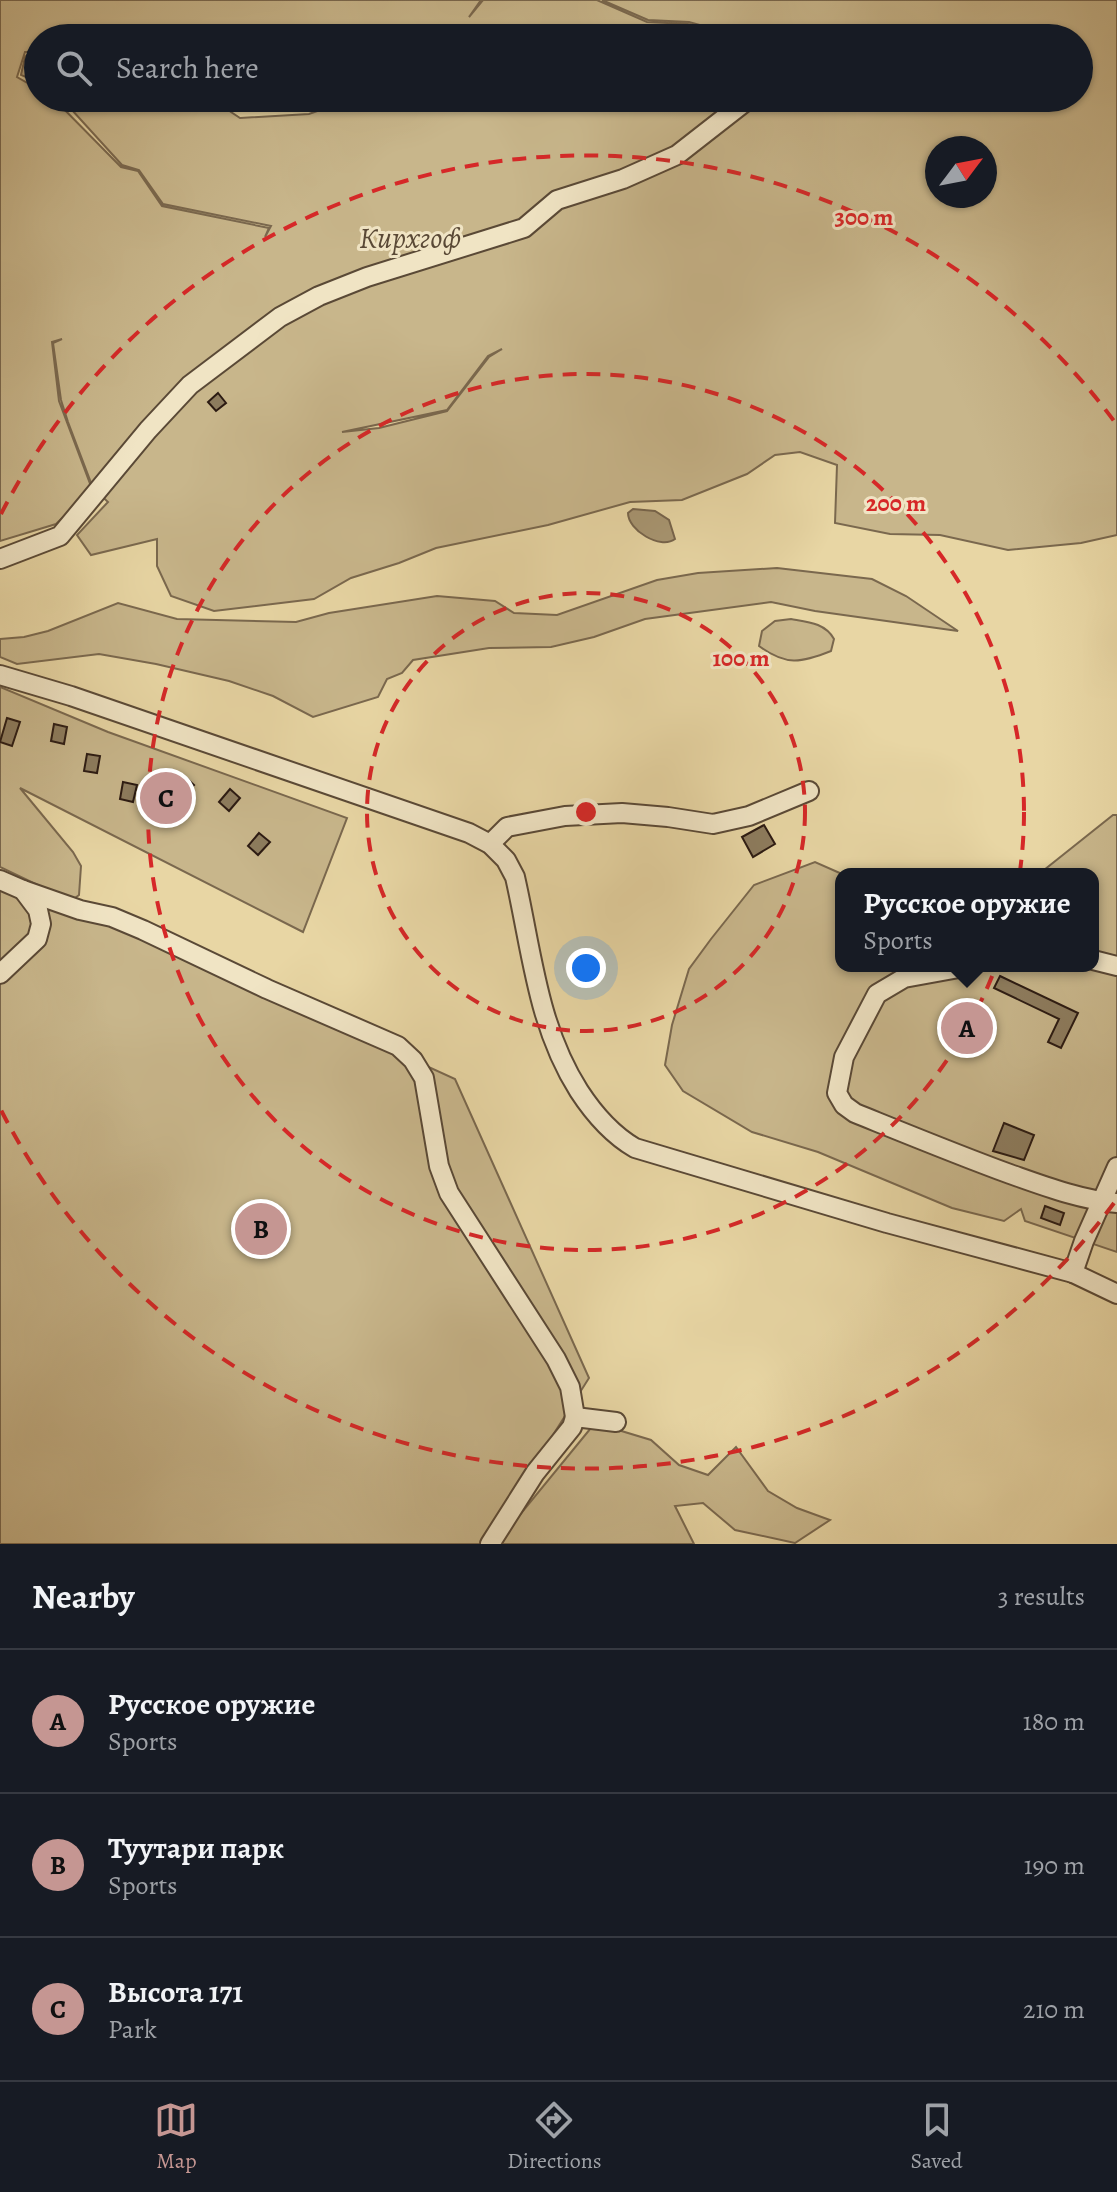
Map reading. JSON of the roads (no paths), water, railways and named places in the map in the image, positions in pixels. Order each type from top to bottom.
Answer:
[{"type":"street","points":[[0,559],[60,536],[98,494],[148,430],[190,385],[280,317],[319,296],[367,277],[524,228],[557,200],[623,179],[677,155],[732,112]]},
{"type":"street","points":[[0,675],[409,810],[490,844],[506,860],[515,877],[528,951],[553,1044],[563,1066],[591,1109],[623,1141],[648,1154],[1073,1273],[1117,1294]]},
{"type":"street","points":[[490,844],[507,827],[565,816],[622,813],[713,824],[749,816],[809,791]]},
{"type":"street","points":[[0,880],[143,930],[398,1046],[413,1060],[424,1078],[439,1166],[449,1193],[556,1359],[570,1387],[575,1417],[572,1427],[535,1473],[490,1544]]},
{"type":"street","points":[[0,974],[37,939],[41,924],[38,910],[23,890]]},
{"type":"street","points":[[937,972],[904,978],[877,994],[844,1057],[837,1093],[844,1105],[868,1118],[1045,1186],[1109,1202]]},
{"type":"street","points":[[1073,1273],[1109,1202],[1117,1167]]},
{"type":"street","points":[[575,1417],[616,1422]]},
{"type":"place","name":"Высота 171","points":[[166,798]]},
{"type":"place","name":"Русское оружие","points":[[967,1028]]},
{"type":"place","name":"Туутари парк","points":[[261,1229]]},
{"type":"park label","name":"Кирхгоф","points":[[410,238]]}]
